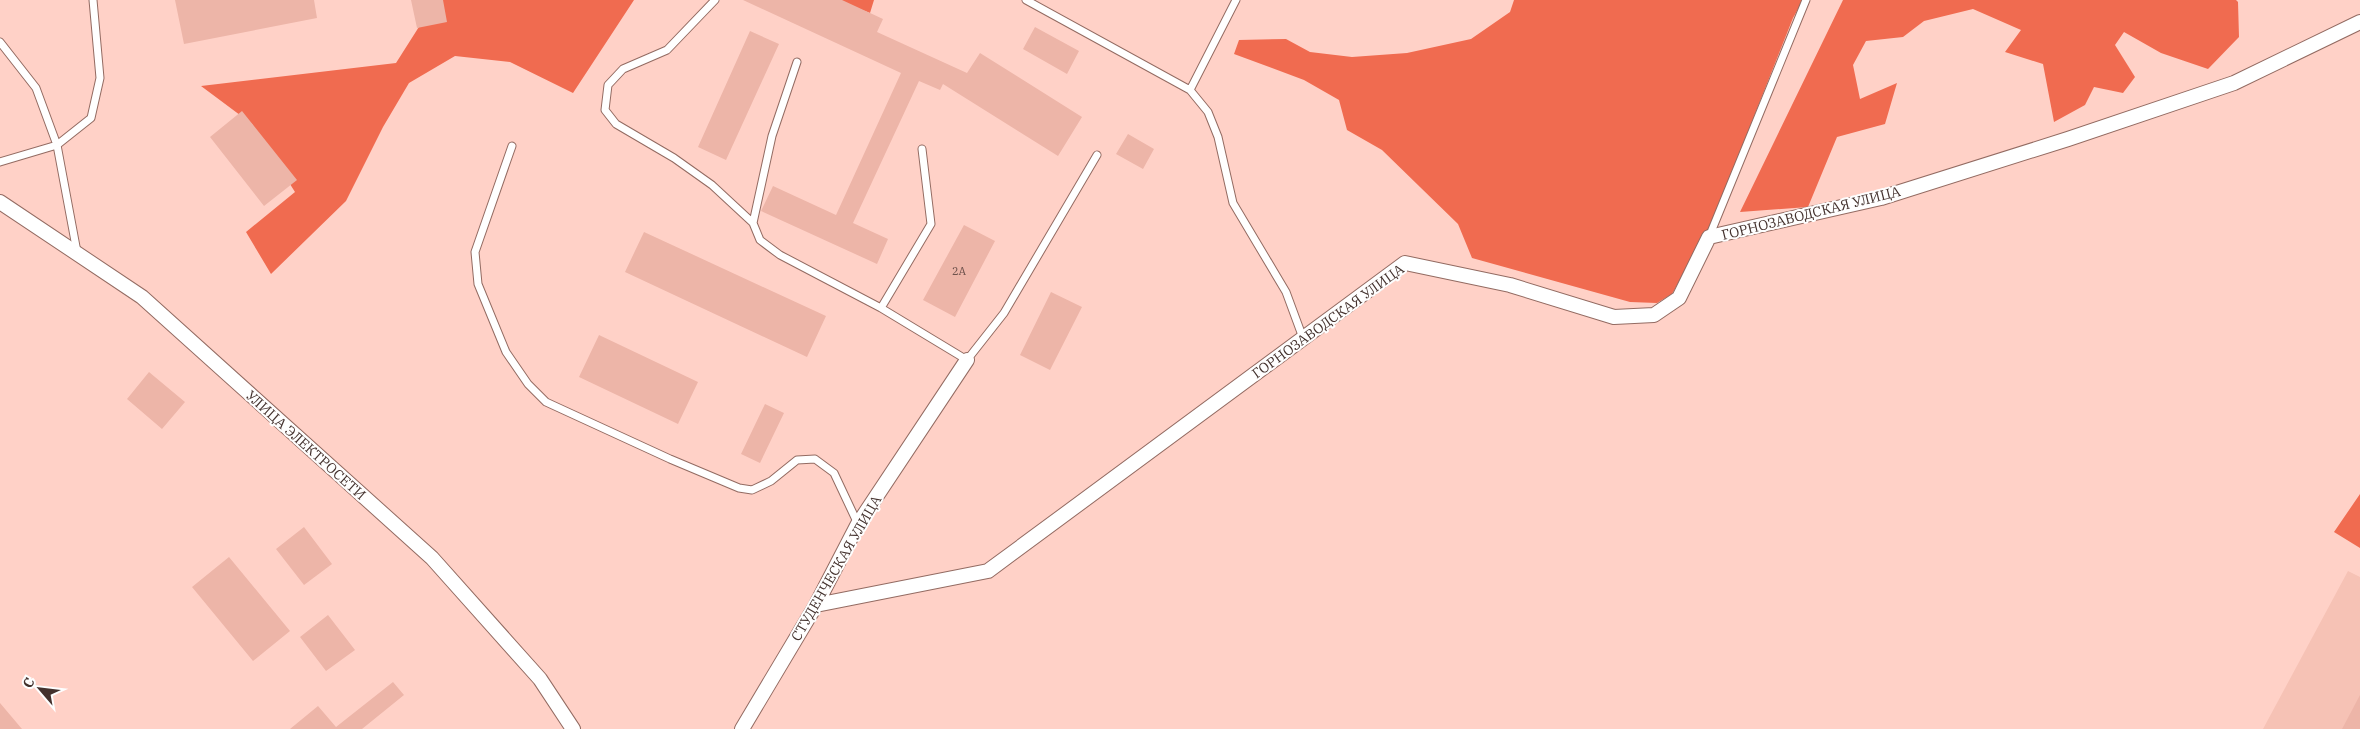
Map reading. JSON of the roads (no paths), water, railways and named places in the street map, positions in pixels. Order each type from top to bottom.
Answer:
[{"type":"street","name":"ГОРНОЗАВОДСКАЯ УЛИЦА","points":[[816,605],[988,571],[1404,262],[1510,284],[1614,317],[1654,315],[1679,298],[1709,238],[1881,198],[2068,139],[2234,83],[2360,22]]},
{"type":"street","name":"УЛИЦА ЭЛЕКТРОСЕТИ","points":[[0,202],[142,297],[432,558],[540,679],[573,729]]},
{"type":"street","name":"СТУДЕНЧЕСКАЯ УЛИЦА","points":[[742,729],[816,605],[858,524],[967,360]]},
{"type":"lane","points":[[0,162],[56,145],[91,118],[100,78],[93,0]]},
{"type":"lane","points":[[715,0],[667,50],[624,69],[618,74],[608,85],[605,110],[616,124],[674,158],[712,185],[752,223],[760,240],[780,256],[881,308],[967,360],[1004,313],[1096,155]]},
{"type":"lane","points":[[1026,0],[1190,90],[1208,112],[1218,137],[1233,203],[1286,292],[1303,338]]},
{"type":"lane","points":[[1190,90],[1236,0]]},
{"type":"lane","points":[[1709,238],[1806,0]]},
{"type":"lane","points":[[0,42],[36,88],[56,145],[78,254]]},
{"type":"lane","points":[[752,223],[772,136],[797,62]]},
{"type":"lane","points":[[512,146],[475,252],[478,284],[506,352],[528,384],[546,402],[670,459],[739,488],[752,490],[771,481],[796,460],[815,459],[834,473],[858,524]]},
{"type":"lane","points":[[881,308],[931,224],[922,149]]}]
